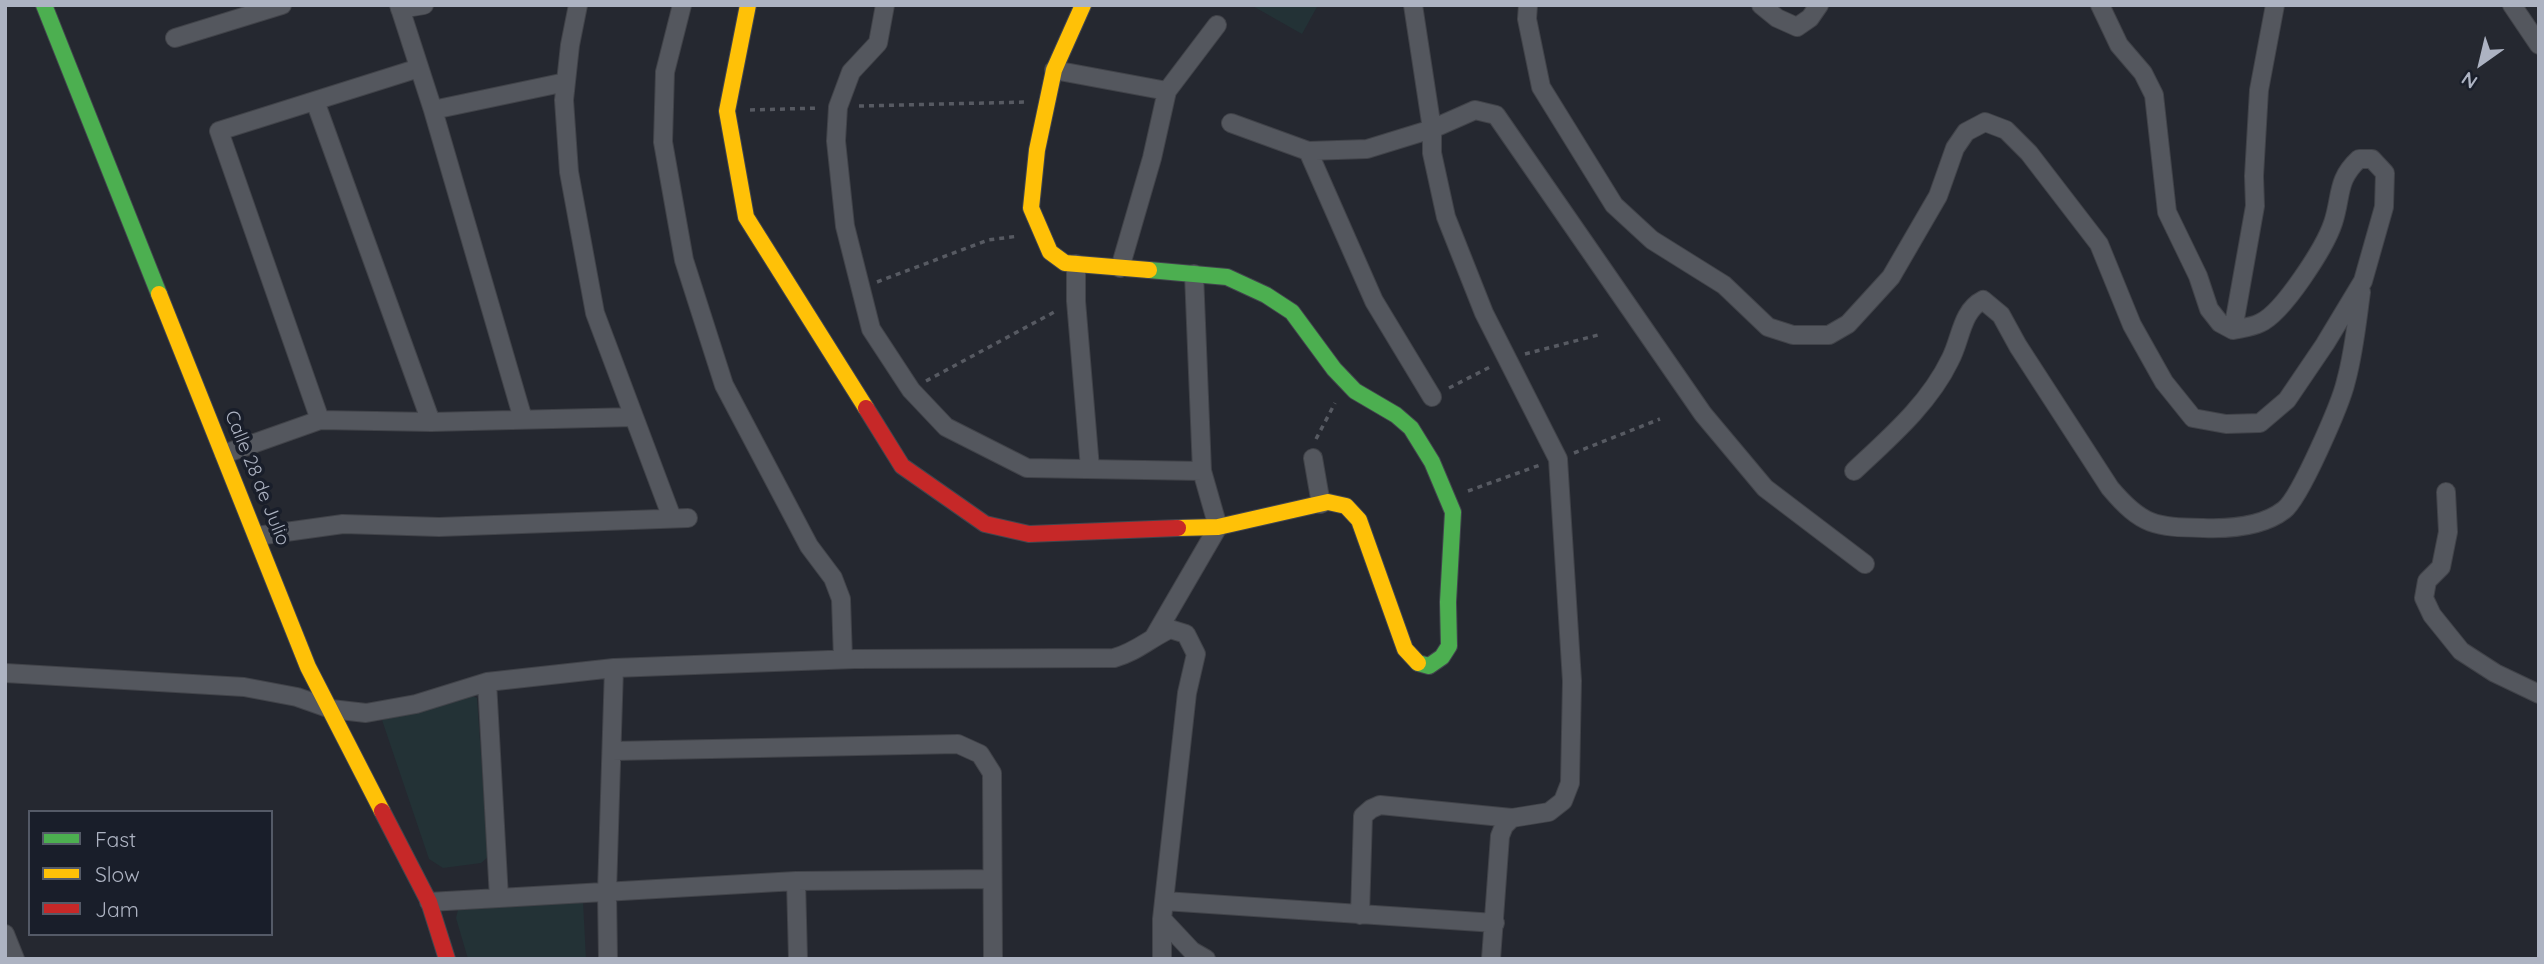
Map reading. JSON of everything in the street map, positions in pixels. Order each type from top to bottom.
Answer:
[{"type":"street","name":"Calle 28 de Julio","points":[[44,5],[308,667],[429,902],[447,959]]},
{"type":"street","points":[[175,38],[282,5]]},
{"type":"street","points":[[424,5],[399,7],[433,110],[523,419]]},
{"type":"street","points":[[257,536],[344,524],[439,527],[680,518],[634,417],[595,313],[569,172],[564,100],[578,5]]},
{"type":"street","points":[[682,5],[665,72],[663,142],[684,260],[724,385],[810,546],[833,578],[841,599],[843,659]]},
{"type":"street","points":[[748,5],[727,111],[746,217],[902,466],[985,524],[1029,534],[1218,527],[1328,502],[1346,506],[1359,520],[1405,649],[1416,662],[1429,666],[1441,657],[1449,646],[1448,603],[1453,512],[1432,462],[1411,428],[1396,415],[1355,391],[1292,312],[1266,295],[1227,277],[1065,263],[1050,252],[1031,208],[1037,150],[1054,70],[1083,5]]},
{"type":"street","points":[[885,5],[878,43],[851,72],[838,107],[836,141],[845,226],[871,329],[911,390],[946,427],[1027,468],[1202,471]]},
{"type":"street","points":[[1360,915],[1363,816],[1371,809],[1380,804],[1512,818],[1549,812],[1563,801],[1570,783],[1572,681],[1558,459],[1483,313],[1446,217],[1432,153],[1433,129],[1413,5]]},
{"type":"street","points":[[1528,5],[1527,19],[1541,87],[1614,205],[1652,240],[1724,285],[1768,327],[1793,335],[1829,335],[1848,324],[1891,277],[1938,196],[1955,148],[1966,132],[1985,122],[2006,130],[2029,153],[2099,244],[2132,325],[2164,382],[2193,418],[2226,424],[2260,423],[2287,400],[2363,281]]},
{"type":"street","points":[[1761,5],[1777,18],[1797,27],[1811,9]]},
{"type":"street","points":[[1854,471],[1897,430],[1936,386],[1951,359],[1969,311],[1974,304],[1983,300],[2001,315],[2018,346],[2110,488],[2127,508],[2142,520],[2158,526],[2242,526],[2266,519],[2286,509],[2307,475],[2346,382],[2363,281],[2385,196],[2385,173],[2372,159],[2359,159],[2347,169],[2341,182],[2333,223],[2292,293],[2262,323],[2233,330],[2220,323],[2209,309],[2198,276],[2167,212],[2154,95],[2143,73],[2119,45],[2100,5]]},
{"type":"street","points":[[2233,330],[2255,206],[2259,90],[2276,5]]},
{"type":"street","points":[[2512,5],[2539,45]]},
{"type":"street","points":[[1120,268],[1152,158],[1167,91],[1217,25]]},
{"type":"street","points":[[320,419],[219,131],[419,68]]},
{"type":"street","points":[[1054,70],[1167,91]]},
{"type":"street","points":[[433,110],[566,82]]},
{"type":"street","points":[[315,101],[431,422]]},
{"type":"street","points":[[1231,122],[1308,151],[1367,149],[1433,129],[1475,110],[1496,115],[1703,414],[1765,488],[1865,564]]},
{"type":"street","points":[[1308,151],[1374,301],[1432,397]]},
{"type":"street","points":[[1076,264],[1076,301],[1090,468]]},
{"type":"street","points":[[1154,637],[1218,527],[1202,471],[1194,274]]},
{"type":"street","points":[[224,454],[320,419],[431,422],[634,417]]},
{"type":"street","points":[[1313,458],[1321,504]]},
{"type":"street","points":[[2446,492],[2448,531],[2441,566],[2427,581],[2424,598],[2432,615],[2461,651],[2495,673],[2539,694]]},
{"type":"street","points":[[5,673],[244,687],[298,697],[331,709],[366,713],[404,706],[487,682],[614,668],[843,659],[1114,658],[1133,653],[1170,629],[1185,635],[1196,654],[1187,693],[1163,910],[1163,959]]},
{"type":"street","points":[[608,959],[607,892],[614,668]]},
{"type":"street","points":[[487,682],[499,898]]},
{"type":"street","points":[[612,751],[958,744],[980,754],[992,773],[993,959]]},
{"type":"street","points":[[1491,959],[1500,836],[1504,826],[1512,818]]},
{"type":"street","points":[[429,902],[796,881],[992,880]]},
{"type":"street","points":[[796,881],[798,959]]},
{"type":"street","points":[[1163,910],[1360,915],[1495,923]]},
{"type":"street","points":[[1163,910],[1192,951],[1206,959]]},
{"type":"street","points":[[5,934],[15,959]]},
{"type":"path","points":[[727,111],[1046,102]]},
{"type":"path","points":[[860,288],[988,240],[1042,232]]},
{"type":"path","points":[[911,390],[1076,301]]},
{"type":"path","points":[[1313,458],[1315,441],[1346,382]]},
{"type":"shaded area","points":[[1251,5],[1318,5],[1302,34]]},
{"type":"shaded area","points":[[472,696],[477,698],[488,857],[481,863],[443,868],[429,859],[382,720]]},
{"type":"shaded area","points":[[583,901],[586,959],[468,959],[456,918],[458,910]]},
{"type":"traffic: fast","points":[[44,5],[159,294]]},
{"type":"traffic: fast","points":[[1149,270],[1227,277],[1266,295],[1292,312],[1334,369],[1355,391],[1396,415],[1411,428],[1432,462],[1453,512],[1448,602],[1449,646],[1442,657],[1429,666],[1418,663]]},
{"type":"traffic: slow","points":[[748,5],[727,111],[746,217],[866,408]]},
{"type":"traffic: slow","points":[[1083,5],[1054,70],[1037,150],[1031,208],[1050,252],[1065,263],[1149,270]]},
{"type":"traffic: slow","points":[[159,294],[308,667],[382,811]]},
{"type":"traffic: slow","points":[[1178,528],[1218,527],[1328,502],[1346,506],[1359,520],[1405,649],[1418,663]]},
{"type":"traffic: jam","points":[[866,408],[902,466],[985,524],[1029,534],[1178,528]]},
{"type":"traffic: jam","points":[[382,811],[429,902],[447,959]]}]
